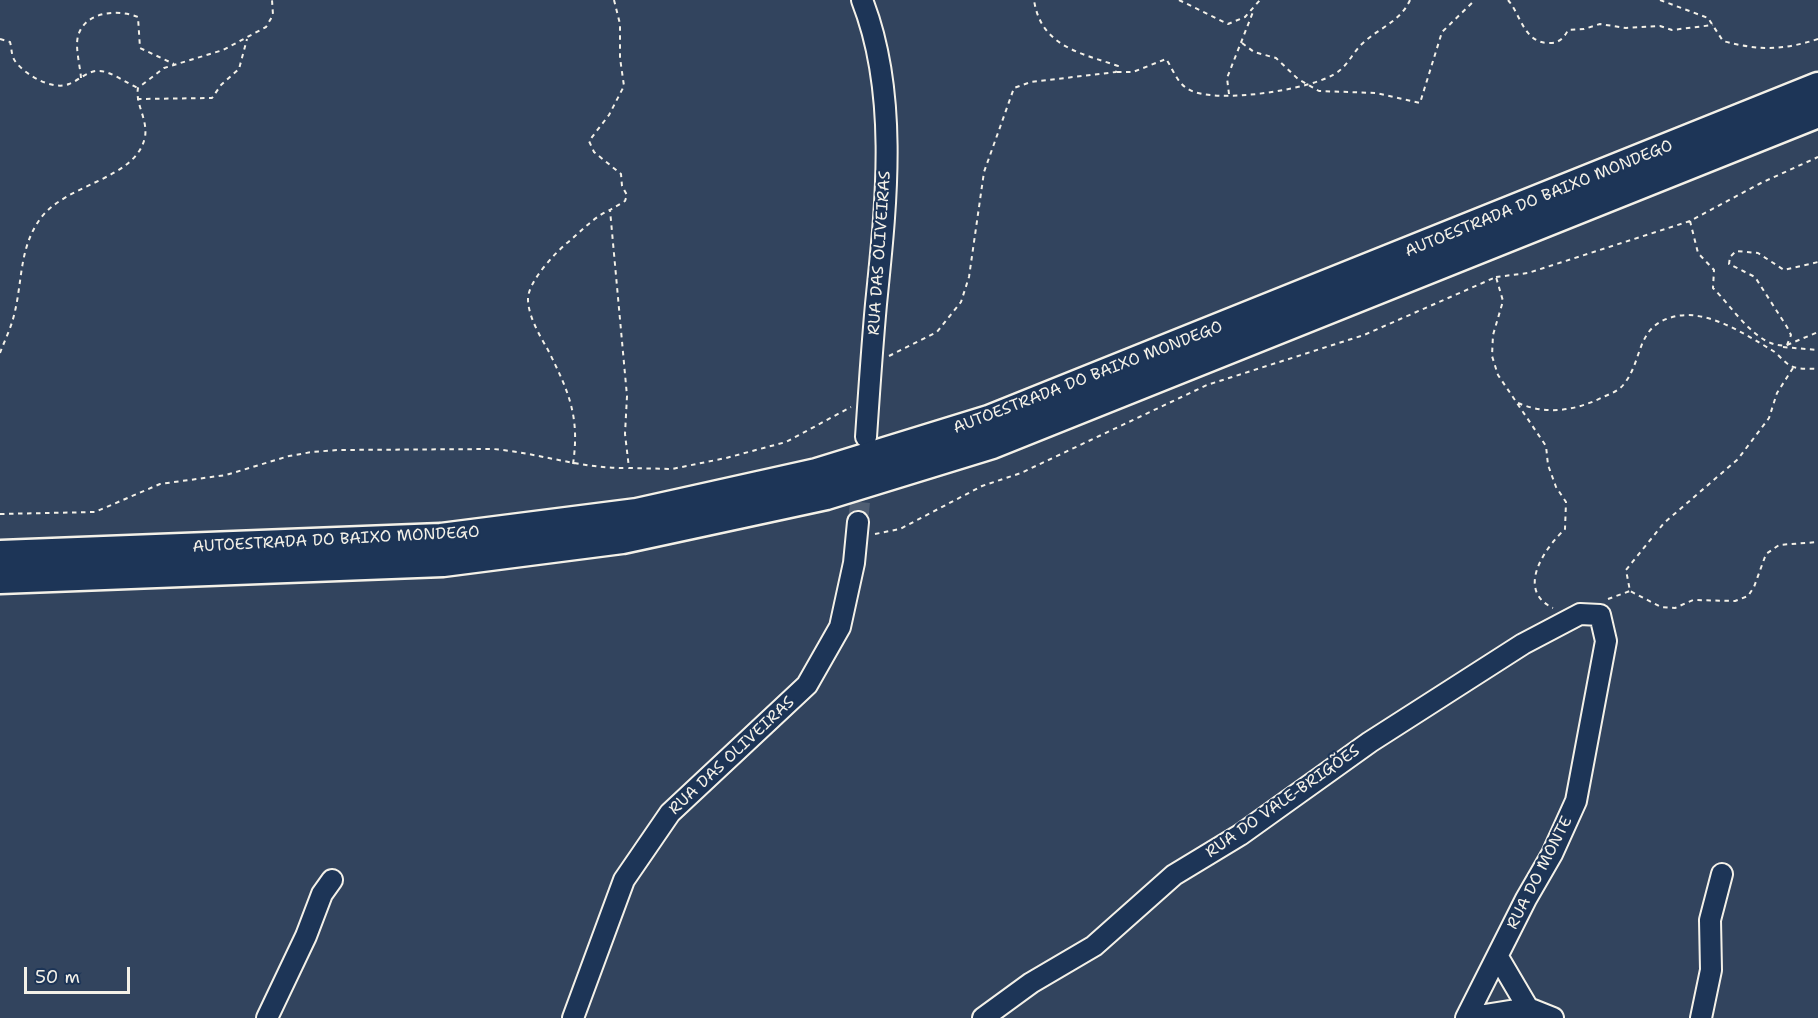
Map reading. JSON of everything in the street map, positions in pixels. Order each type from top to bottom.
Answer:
[{"type":"highway","name":"AUTOESTRADA DO BAIXO MONDEGO","points":[[0,555],[441,538],[637,513],[817,473],[989,420],[1818,87]]},
{"type":"highway","name":"AUTOESTRADA DO BAIXO MONDEGO","points":[[0,579],[443,562],[622,539],[826,495],[992,444],[1818,113]]},
{"type":"street","name":"RUA DAS OLIVEIRAS","points":[[862,0],[875,33],[885,123],[887,192],[866,437]]},
{"type":"street","name":"RUA DAS OLIVEIRAS","points":[[573,1018],[624,880],[670,813],[807,685],[840,627],[854,563],[857,529]]},
{"type":"street","name":"RUA DO MONTE","points":[[1466,1018],[1526,898],[1552,854],[1576,801],[1606,641],[1602,607]]},
{"type":"street","name":"RUA DO VALE-BRIGÕES","points":[[983,1018],[1031,982],[1094,946],[1174,875],[1240,835],[1379,735],[1523,644],[1580,614],[1602,607]]},
{"type":"street","points":[[1701,1018],[1711,970],[1710,920],[1722,874]]},
{"type":"street","points":[[267,1018],[306,936],[322,894],[332,880]]},
{"type":"street","points":[[1498,957],[1528,1008]]},
{"type":"street","points":[[1466,1018],[1528,1008],[1553,1018]]},
{"type":"path","points":[[0,353],[13,319],[22,276],[20,262],[39,220],[64,196],[111,175],[136,155],[145,136],[142,111],[136,99],[138,88],[152,76],[175,64],[223,50],[266,27],[273,15],[272,0]]},
{"type":"path","points":[[573,464],[577,434],[570,402],[533,318],[528,297],[540,271],[559,250],[593,218],[625,201],[621,174],[594,152],[589,141],[609,115],[624,86],[620,58],[620,24],[614,0]]},
{"type":"path","points":[[1034,0],[1041,22],[1059,42],[1069,50],[1118,66],[1116,72]]},
{"type":"path","points":[[1179,0],[1228,24],[1245,16],[1260,0]]},
{"type":"path","points":[[871,364],[937,332],[961,302],[969,277],[984,172],[1014,88],[1031,82],[1133,72],[1166,60],[1185,88],[1198,95],[1250,95],[1308,86],[1338,72],[1362,44],[1395,20],[1410,0]]},
{"type":"path","points":[[1242,43],[1254,52],[1276,58],[1308,86],[1319,91],[1376,93],[1420,103],[1442,32],[1475,0]]},
{"type":"path","points":[[1508,0],[1529,35],[1544,44],[1555,43],[1564,38],[1568,30],[1584,29],[1600,24],[1626,28],[1660,26],[1672,30],[1713,25]]},
{"type":"path","points":[[1660,0],[1708,18],[1723,41],[1741,46],[1789,49],[1818,39]]},
{"type":"path","points":[[1229,94],[1226,88],[1227,78],[1253,9]]},
{"type":"path","points":[[81,78],[78,37],[83,26],[95,16],[112,12],[125,12],[138,16],[140,48],[175,64]]},
{"type":"path","points":[[0,39],[10,42],[14,60],[31,76],[66,86],[101,70],[138,88]]},
{"type":"path","points":[[136,99],[212,98],[221,85],[239,69],[247,39]]},
{"type":"path","points":[[857,529],[900,529],[982,486],[1021,473],[1207,385],[1364,335],[1496,277],[1527,273],[1690,221],[1761,183],[1818,157]]},
{"type":"path","points":[[610,210],[627,396],[625,434],[629,468]]},
{"type":"path","points":[[1690,221],[1698,253],[1714,270],[1713,288],[1752,331],[1780,346],[1818,350]]},
{"type":"path","points":[[1787,345],[1791,335],[1784,321],[1755,277],[1729,264],[1730,257],[1736,251],[1758,253],[1784,270],[1818,262]]},
{"type":"path","points":[[1496,277],[1503,301],[1493,335],[1492,356],[1498,375],[1546,446],[1548,465],[1556,487],[1566,502],[1565,529],[1551,542],[1539,560],[1536,573],[1536,591],[1542,603],[1555,609]]},
{"type":"path","points":[[1515,402],[1548,411],[1567,410],[1586,406],[1617,391],[1625,384],[1632,370],[1643,337],[1669,318],[1680,315],[1717,322],[1740,332],[1771,349],[1793,368],[1818,369]]},
{"type":"path","points":[[1780,346],[1818,332]]},
{"type":"path","points":[[1630,591],[1626,570],[1664,523],[1738,459],[1769,418],[1777,393],[1793,368]]},
{"type":"path","points":[[0,514],[95,512],[160,484],[226,475],[289,456],[338,450],[494,449],[518,451],[573,464],[672,469],[786,442],[846,408],[868,405]]},
{"type":"path","points":[[1630,591],[1661,608],[1675,608],[1693,600],[1735,601],[1748,596],[1754,587],[1766,554],[1779,545],[1818,542]]},
{"type":"path","points":[[1602,607],[1630,591]]},
{"type":"tunnel","points":[[858,522],[863,472]]}]
